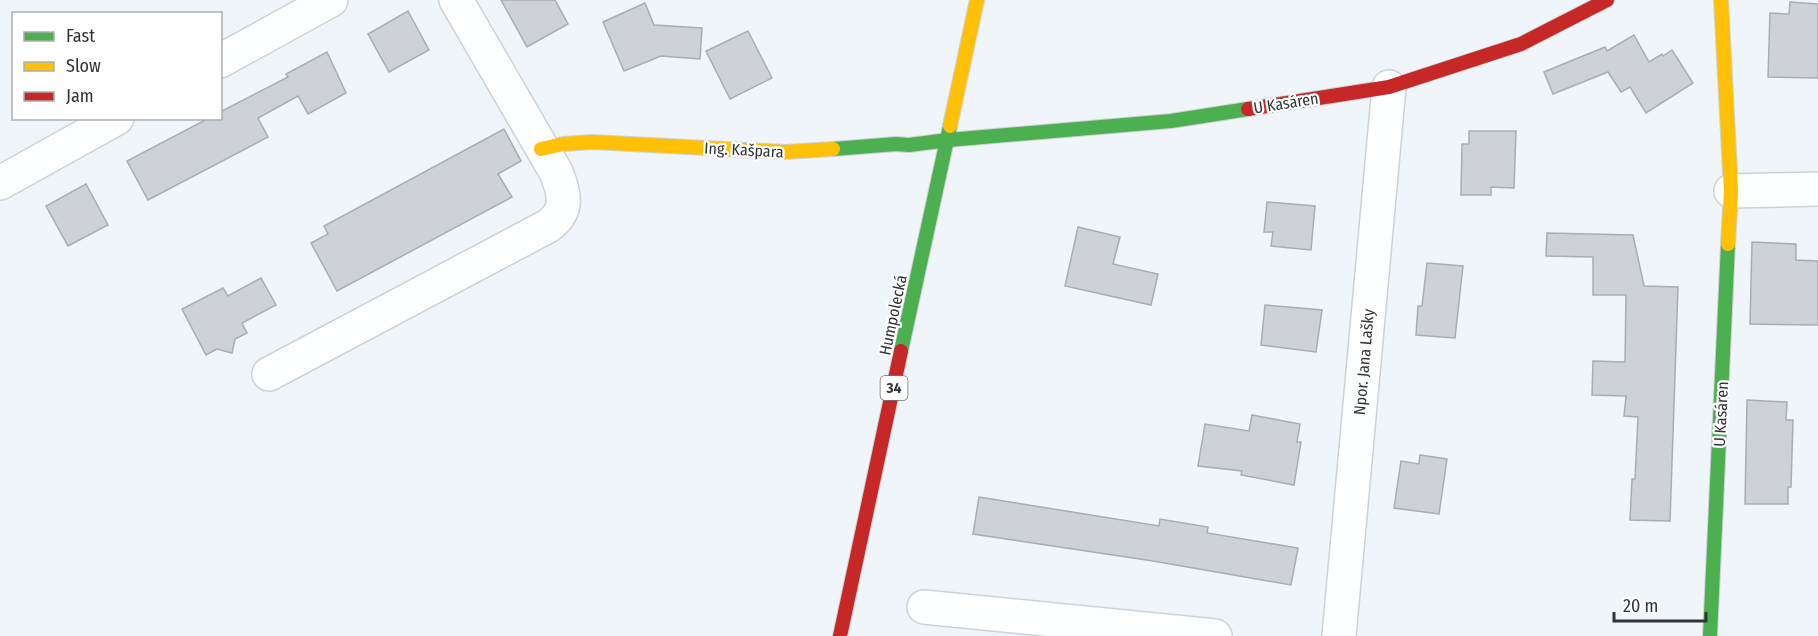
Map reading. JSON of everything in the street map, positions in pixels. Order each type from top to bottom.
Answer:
[{"type":"street","points":[[222,60],[331,0]]},
{"type":"street","points":[[269,374],[537,232],[556,220],[561,213],[563,195],[556,172],[456,0]]},
{"type":"street","name":"Humpolecká","points":[[840,636],[977,0]]},
{"type":"street","name":"U Kasáren","points":[[948,140],[1171,121],[1389,87],[1521,44],[1607,0]]},
{"type":"street","name":"U Kasáren","points":[[1710,636],[1731,191],[1721,0]]},
{"type":"street","name":"Npor. Jana Lašky","points":[[1339,636],[1389,87]]},
{"type":"street","points":[[0,183],[113,120]]},
{"type":"street","name":"Ing. Kašpara","points":[[541,149],[579,142],[600,142],[800,152],[896,144],[909,145],[948,140]]},
{"type":"street","points":[[1731,191],[1818,189]]},
{"type":"street","points":[[924,607],[1215,636]]},
{"type":"building","points":[[501,0],[555,0],[568,24],[527,47]]},
{"type":"building","points":[[1790,2],[1818,4],[1818,78],[1768,77],[1770,13],[1789,14]]},
{"type":"building","points":[[645,3],[654,25],[702,28],[700,59],[661,56],[624,71],[603,22]]},
{"type":"building","points":[[408,11],[429,50],[389,72],[368,34]]},
{"type":"building","points":[[748,31],[772,78],[730,99],[706,51]]},
{"type":"building","points":[[1634,35],[1649,62],[1672,50],[1693,83],[1646,113],[1630,87],[1621,92],[1608,72],[1553,94],[1544,72],[1605,47],[1607,51]]},
{"type":"building","points":[[327,52],[346,93],[308,114],[298,96],[258,118],[268,137],[148,200],[127,161],[205,120],[222,120],[222,111],[288,77],[286,74]]},
{"type":"building","points":[[504,129],[521,161],[498,174],[512,197],[337,291],[311,243],[328,234],[324,226]]},
{"type":"building","points":[[1469,131],[1516,131],[1514,188],[1491,187],[1491,195],[1461,195],[1462,144],[1469,144]]},
{"type":"building","points":[[86,184],[108,225],[68,246],[46,206]]},
{"type":"building","points":[[1267,202],[1315,206],[1311,250],[1271,246],[1273,232],[1264,232]]},
{"type":"building","points":[[1078,227],[1120,237],[1113,264],[1158,274],[1151,305],[1065,286]]},
{"type":"building","points":[[1547,233],[1633,235],[1644,286],[1678,287],[1670,521],[1630,520],[1632,479],[1635,479],[1638,417],[1624,416],[1626,396],[1592,395],[1593,361],[1625,362],[1626,295],[1593,295],[1593,257],[1546,256]]},
{"type":"building","points":[[1752,242],[1796,244],[1796,260],[1818,261],[1818,325],[1750,324]]},
{"type":"building","points":[[1427,263],[1463,266],[1455,338],[1416,335],[1418,306],[1422,306]]},
{"type":"building","points":[[261,278],[276,305],[242,323],[247,333],[235,339],[232,353],[217,349],[206,355],[182,309],[223,288],[228,296]]},
{"type":"building","points":[[1265,305],[1322,310],[1316,352],[1261,345]]},
{"type":"building","points":[[1747,400],[1787,402],[1786,420],[1793,420],[1791,487],[1788,487],[1788,504],[1745,504]]},
{"type":"building","points":[[1252,415],[1300,424],[1297,442],[1301,442],[1294,485],[1241,475],[1242,471],[1198,466],[1205,424],[1249,431]]},
{"type":"building","points":[[1420,455],[1447,459],[1439,514],[1394,508],[1401,461],[1419,464]]},
{"type":"building","points":[[979,497],[1159,526],[1160,519],[1208,527],[1207,533],[1298,548],[1291,585],[1153,561],[973,534]]},
{"type":"traffic: fast","points":[[833,149],[909,145],[1171,121],[1248,109]]},
{"type":"traffic: fast","points":[[901,351],[950,126]]},
{"type":"traffic: fast","points":[[1710,636],[1728,244]]},
{"type":"traffic: slow","points":[[950,126],[977,0]]},
{"type":"traffic: slow","points":[[1721,0],[1731,191],[1728,244]]},
{"type":"traffic: slow","points":[[541,149],[563,144],[592,142],[785,152],[833,149]]},
{"type":"traffic: jam","points":[[1248,109],[1389,87],[1521,44],[1607,0]]},
{"type":"traffic: jam","points":[[840,636],[901,351]]}]
